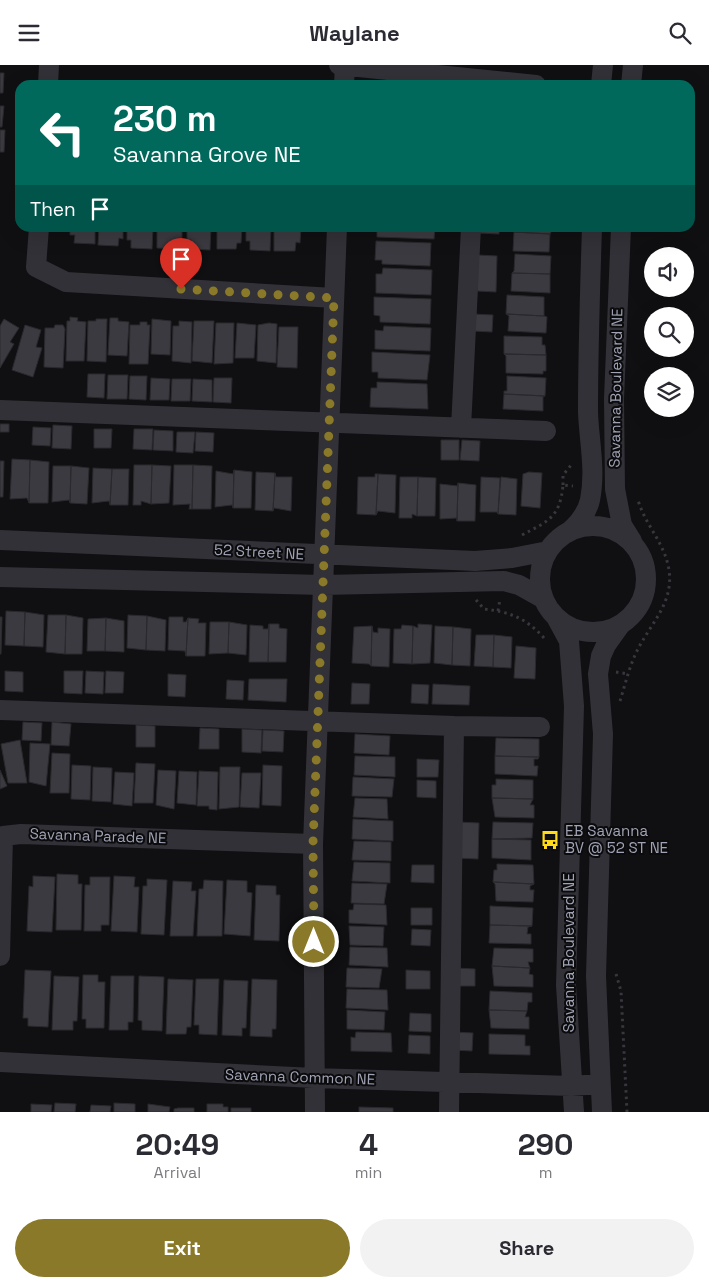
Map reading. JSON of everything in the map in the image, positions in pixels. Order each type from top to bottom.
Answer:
[{"type":"street","points":[[48,80],[49,65]]},
{"type":"street","points":[[339,65],[463,80]]},
{"type":"street","points":[[344,80],[345,65]]},
{"type":"street","points":[[602,80],[603,65]]},
{"type":"street","points":[[632,80],[633,65]]},
{"type":"street","points":[[39,232],[36,267],[66,282],[334,298]]},
{"type":"street","points":[[315,1112],[313,844],[337,232]]},
{"type":"street","points":[[461,428],[471,232]]},
{"type":"street","name":"Savanna Boulevard NE","points":[[570,531],[582,520],[590,501],[593,471],[588,417],[592,232]]},
{"type":"street","name":"Savanna Boulevard NE","points":[[621,232],[614,399],[615,493],[622,525],[634,545]]},
{"type":"street","points":[[0,410],[546,431]]},
{"type":"street","points":[[590,526],[611,529],[624,535],[634,545],[643,561],[646,578],[644,596],[635,612],[621,624],[595,632],[581,630],[568,625],[556,617],[544,599],[541,574],[548,551],[558,539],[570,531],[590,526]]},
{"type":"street","name":"52 Street NE","points":[[0,540],[475,561],[512,558],[548,551]]},
{"type":"street","name":"52 Street NE","points":[[0,577],[323,585],[504,581],[519,585],[544,599]]},
{"type":"street","name":"Savanna Boulevard NE","points":[[556,617],[570,641],[574,706],[566,985],[574,1112]]},
{"type":"street","name":"Savanna Boulevard NE","points":[[602,1112],[596,976],[603,734],[598,674],[601,657],[606,645],[621,624]]},
{"type":"street","points":[[0,710],[318,722],[540,727]]},
{"type":"street","points":[[449,1112],[454,726]]},
{"type":"street","name":"Savanna Parade NE","points":[[0,956],[3,836],[21,834],[313,844]]},
{"type":"street","name":"Savanna Common NE","points":[[0,1062],[314,1079],[572,1087],[600,1084]]},
{"type":"path","points":[[518,537],[553,517],[562,499],[563,475]]},
{"type":"path","points":[[562,485],[577,486]]},
{"type":"path","points":[[619,705],[636,651],[661,612],[670,585],[664,553],[640,508],[637,497]]},
{"type":"path","points":[[498,611],[501,595]]},
{"type":"path","points":[[484,609],[515,614],[536,629],[547,644]]},
{"type":"path","points":[[615,970],[621,991],[627,1112]]},
{"type":"building","points":[[0,73],[4,73],[3,93],[0,93]]},
{"type":"building","points":[[0,106],[4,106],[2,127],[0,127]]},
{"type":"building","points":[[0,130],[5,130],[4,152],[0,152]]},
{"type":"building","points":[[70,232],[95,232],[95,244],[74,243],[75,235],[70,235]]},
{"type":"building","points":[[99,232],[123,232],[123,239],[119,238],[118,246],[98,245]]},
{"type":"building","points":[[127,232],[153,232],[152,249],[131,248],[131,240],[127,240]]},
{"type":"building","points":[[157,232],[182,232],[182,241],[177,241],[177,249],[157,248]]},
{"type":"building","points":[[187,232],[211,232],[210,250],[191,249],[191,240],[187,240]]},
{"type":"building","points":[[217,232],[242,232],[241,243],[237,243],[236,249],[217,249]]},
{"type":"building","points":[[246,232],[271,232],[270,251],[250,250],[250,241],[246,241]]},
{"type":"building","points":[[274,232],[301,232],[300,243],[296,242],[295,251],[274,251]]},
{"type":"building","points":[[377,232],[435,232],[434,239],[377,237]]},
{"type":"building","points":[[499,232],[499,234],[479,233]]},
{"type":"building","points":[[514,232],[551,232],[550,234]]},
{"type":"building","points":[[514,232],[550,234],[549,252],[513,251]]},
{"type":"building","points":[[376,241],[431,243],[430,266],[382,264],[382,260],[375,260]]},
{"type":"building","points":[[515,254],[551,256],[550,274],[512,273],[514,271]]},
{"type":"building","points":[[478,255],[497,256],[496,292],[477,291]]},
{"type":"building","points":[[383,268],[432,270],[431,295],[376,293],[376,274],[382,274]]},
{"type":"building","points":[[512,273],[550,274],[550,293],[511,291]]},
{"type":"building","points":[[507,295],[544,297],[544,316],[506,314]]},
{"type":"building","points":[[374,297],[431,299],[430,324],[380,322],[380,316],[374,315]]},
{"type":"building","points":[[473,314],[493,315],[492,332],[473,331]]},
{"type":"building","points":[[506,314],[547,317],[546,333],[508,331],[509,316]]},
{"type":"building","points":[[70,317],[78,318],[77,321],[86,322],[84,361],[66,361],[67,321],[70,321]]},
{"type":"building","points":[[110,318],[118,318],[118,321],[129,322],[127,356],[108,355]]},
{"type":"building","points":[[4,319],[19,328],[10,342],[14,344],[0,368],[0,326]]},
{"type":"building","points":[[96,319],[107,319],[106,362],[87,361],[88,321],[96,321]]},
{"type":"building","points":[[152,319],[171,321],[170,355],[151,354]]},
{"type":"building","points":[[179,321],[192,322],[191,363],[172,361],[173,326],[179,326]]},
{"type":"building","points":[[194,321],[214,321],[212,363],[192,361]]},
{"type":"building","points":[[140,322],[147,322],[147,325],[150,325],[148,364],[129,364],[130,325],[140,325]]},
{"type":"building","points":[[216,323],[234,323],[233,363],[214,364]]},
{"type":"building","points":[[237,323],[256,325],[254,358],[235,358]]},
{"type":"building","points":[[277,324],[276,363],[257,361],[258,325]]},
{"type":"building","points":[[25,325],[41,330],[36,347],[42,348],[33,377],[12,370]]},
{"type":"building","points":[[55,325],[63,325],[65,329],[63,368],[44,367],[45,328],[54,328]]},
{"type":"building","points":[[384,326],[431,328],[430,351],[375,349],[375,330],[383,331]]},
{"type":"building","points":[[279,327],[298,327],[297,368],[277,367]]},
{"type":"building","points":[[504,336],[542,337],[542,345],[545,345],[546,355],[504,354]]},
{"type":"building","points":[[372,352],[430,355],[427,380],[378,378],[378,372],[372,372]]},
{"type":"building","points":[[504,354],[546,355],[546,371],[543,371],[543,374],[506,373],[506,356]]},
{"type":"building","points":[[88,374],[105,374],[104,398],[87,397]]},
{"type":"building","points":[[108,375],[128,375],[127,399],[107,399]]},
{"type":"building","points":[[130,376],[147,376],[146,400],[129,399]]},
{"type":"building","points":[[507,376],[546,378],[545,396],[504,394],[504,391],[507,391]]},
{"type":"building","points":[[151,378],[170,379],[169,400],[150,400]]},
{"type":"building","points":[[214,378],[232,378],[231,403],[213,402]]},
{"type":"building","points":[[172,379],[191,379],[190,401],[171,401]]},
{"type":"building","points":[[193,379],[212,380],[212,402],[192,401]]},
{"type":"building","points":[[377,382],[427,384],[428,409],[370,407],[371,388],[377,388]]},
{"type":"building","points":[[504,394],[545,396],[543,396],[543,411],[503,409]]},
{"type":"building","points":[[0,424],[9,424],[9,432],[0,432]]},
{"type":"building","points":[[53,425],[72,426],[71,449],[52,448]]},
{"type":"building","points":[[33,427],[51,428],[50,446],[32,445]]},
{"type":"building","points":[[94,429],[112,429],[111,448],[94,448]]},
{"type":"building","points":[[134,429],[153,429],[152,450],[133,449]]},
{"type":"building","points":[[154,430],[173,431],[173,451],[153,450]]},
{"type":"building","points":[[177,432],[195,432],[193,453],[176,452]]},
{"type":"building","points":[[196,432],[214,433],[213,452],[195,451]]},
{"type":"building","points":[[441,440],[459,440],[459,460],[441,460]]},
{"type":"building","points":[[462,440],[480,441],[479,461],[460,460]]},
{"type":"building","points":[[12,459],[30,460],[29,503],[27,498],[10,499]]},
{"type":"building","points":[[30,460],[49,462],[48,503],[29,503]]},
{"type":"building","points":[[0,461],[4,461],[3,497],[0,497]]},
{"type":"building","points":[[134,465],[152,465],[151,504],[141,501],[141,505],[133,505]]},
{"type":"building","points":[[152,465],[171,466],[169,503],[151,504]]},
{"type":"building","points":[[174,465],[193,465],[192,509],[189,509],[190,504],[173,505]]},
{"type":"building","points":[[193,465],[212,466],[211,509],[192,509]]},
{"type":"building","points":[[53,466],[71,466],[70,503],[69,500],[52,502]]},
{"type":"building","points":[[71,466],[89,468],[87,504],[70,503]]},
{"type":"building","points":[[93,468],[112,469],[110,505],[109,501],[92,503]]},
{"type":"building","points":[[112,469],[129,469],[128,505],[110,505]]},
{"type":"building","points":[[234,470],[252,472],[251,508],[233,508]]},
{"type":"building","points":[[234,470],[233,508],[232,505],[215,507],[216,471],[233,474]]},
{"type":"building","points":[[256,472],[275,473],[273,511],[255,510]]},
{"type":"building","points":[[529,472],[542,473],[540,508],[521,506],[523,474]]},
{"type":"building","points":[[275,473],[276,477],[292,477],[291,511],[274,508],[273,511]]},
{"type":"building","points":[[375,474],[378,474],[376,515],[357,514],[358,477],[375,477]]},
{"type":"building","points":[[378,474],[396,475],[395,513],[378,511],[376,515]]},
{"type":"building","points":[[400,477],[418,477],[417,516],[412,514],[412,518],[399,518]]},
{"type":"building","points":[[418,477],[436,478],[435,516],[417,516]]},
{"type":"building","points":[[481,477],[500,478],[498,514],[497,512],[480,512]]},
{"type":"building","points":[[501,477],[517,479],[516,515],[498,514]]},
{"type":"building","points":[[458,483],[476,485],[475,521],[457,521]]},
{"type":"building","points":[[440,484],[458,486],[457,521],[457,518],[440,519]]},
{"type":"building","points":[[6,611],[25,612],[24,646],[5,645]]},
{"type":"building","points":[[25,612],[44,615],[43,647],[24,646]]},
{"type":"building","points":[[48,615],[66,615],[65,654],[46,652]]},
{"type":"building","points":[[66,615],[83,618],[82,654],[65,654]]},
{"type":"building","points":[[128,615],[147,616],[146,650],[127,648]]},
{"type":"building","points":[[147,616],[166,620],[165,651],[146,650]]},
{"type":"building","points":[[0,617],[2,617],[1,654],[0,654]]},
{"type":"building","points":[[169,617],[183,617],[183,622],[186,622],[188,618],[186,656],[185,651],[168,650]]},
{"type":"building","points":[[106,618],[105,651],[87,651],[88,619]]},
{"type":"building","points":[[106,618],[124,621],[124,652],[105,651]]},
{"type":"building","points":[[188,618],[199,619],[198,623],[206,623],[205,656],[186,656]]},
{"type":"building","points":[[210,622],[229,622],[228,653],[209,654]]},
{"type":"building","points":[[229,622],[247,625],[246,655],[228,653]]},
{"type":"building","points":[[269,624],[268,662],[249,662],[250,625],[263,626],[263,629],[268,629]]},
{"type":"building","points":[[269,624],[279,624],[279,628],[287,629],[286,662],[268,662]]},
{"type":"building","points":[[418,624],[432,625],[430,663],[412,664],[413,626],[418,628]]},
{"type":"building","points":[[402,625],[413,626],[412,664],[393,663],[394,629],[401,629]]},
{"type":"building","points":[[372,626],[373,632],[378,633],[378,628],[390,629],[389,667],[371,666]]},
{"type":"building","points":[[372,626],[371,666],[369,664],[352,663],[354,627]]},
{"type":"building","points":[[435,626],[453,627],[452,665],[434,663]]},
{"type":"building","points":[[453,627],[471,629],[470,666],[452,665]]},
{"type":"building","points":[[476,635],[494,635],[493,667],[474,666]]},
{"type":"building","points":[[494,635],[512,637],[511,668],[493,667]]},
{"type":"building","points":[[516,646],[536,648],[535,679],[514,678]]},
{"type":"building","points":[[5,671],[23,672],[23,692],[5,691]]},
{"type":"building","points":[[64,671],[83,671],[82,694],[64,693]]},
{"type":"building","points":[[86,671],[104,672],[103,694],[85,693]]},
{"type":"building","points":[[106,671],[124,672],[123,693],[105,693]]},
{"type":"building","points":[[168,674],[186,675],[185,697],[168,696]]},
{"type":"building","points":[[249,679],[287,679],[286,702],[248,700]]},
{"type":"building","points":[[227,680],[244,681],[243,700],[226,699]]},
{"type":"building","points":[[352,683],[370,684],[369,704],[351,704]]},
{"type":"building","points":[[412,684],[429,685],[428,704],[411,703]]},
{"type":"building","points":[[433,684],[470,686],[469,705],[432,704]]},
{"type":"building","points":[[23,722],[42,723],[41,741],[22,740]]},
{"type":"building","points":[[52,722],[71,724],[69,746],[51,745]]},
{"type":"building","points":[[136,725],[155,726],[155,747],[136,747]]},
{"type":"building","points":[[200,728],[219,729],[219,749],[199,749]]},
{"type":"building","points":[[242,729],[262,730],[261,753],[242,752]]},
{"type":"building","points":[[263,730],[284,731],[283,752],[262,751]]},
{"type":"building","points":[[355,734],[390,736],[389,755],[354,753]]},
{"type":"building","points":[[496,738],[539,739],[539,757],[495,756]]},
{"type":"building","points":[[20,740],[27,783],[8,783],[1,744]]},
{"type":"building","points":[[30,743],[50,744],[46,786],[29,782]]},
{"type":"building","points":[[52,753],[70,754],[69,793],[50,793]]},
{"type":"building","points":[[355,756],[395,757],[395,777],[354,775]]},
{"type":"building","points":[[495,756],[539,757],[534,759],[534,766],[538,766],[537,776],[495,774]]},
{"type":"building","points":[[417,759],[439,760],[438,777],[417,777]]},
{"type":"building","points":[[136,763],[155,764],[153,803],[134,803]]},
{"type":"building","points":[[72,765],[91,766],[90,800],[71,799]]},
{"type":"building","points":[[263,765],[282,766],[281,806],[262,805]]},
{"type":"building","points":[[93,767],[112,768],[111,802],[92,801]]},
{"type":"building","points":[[220,767],[240,767],[239,807],[219,809]]},
{"type":"building","points":[[0,770],[7,786],[0,789]]},
{"type":"building","points":[[158,770],[176,771],[174,809],[156,805]]},
{"type":"building","points":[[179,771],[197,772],[196,805],[177,803]]},
{"type":"building","points":[[199,771],[218,772],[217,810],[209,809],[209,806],[197,806]]},
{"type":"building","points":[[115,772],[134,773],[132,806],[113,804]]},
{"type":"building","points":[[242,773],[261,773],[259,808],[240,807]]},
{"type":"building","points":[[353,777],[394,779],[392,797],[352,796]]},
{"type":"building","points":[[496,779],[533,780],[533,799],[492,798],[492,785],[496,785]]},
{"type":"building","points":[[417,780],[436,781],[436,798],[417,797]]},
{"type":"building","points":[[355,798],[387,799],[388,819],[353,817]]},
{"type":"building","points":[[492,798],[533,799],[530,805],[534,805],[534,818],[495,817]]},
{"type":"building","points":[[353,819],[393,821],[393,841],[352,839]]},
{"type":"building","points":[[458,822],[479,823],[478,859],[456,858]]},
{"type":"building","points":[[493,822],[533,823],[532,838],[492,839]]},
{"type":"building","points":[[492,839],[531,840],[531,860],[492,858]]},
{"type":"building","points":[[354,841],[391,842],[391,861],[352,860]]},
{"type":"building","points":[[354,862],[390,863],[390,883],[352,881]]},
{"type":"building","points":[[497,864],[533,865],[534,884],[493,882],[494,870],[497,870]]},
{"type":"building","points":[[412,865],[434,865],[434,883],[411,882]]},
{"type":"building","points":[[57,874],[78,875],[78,884],[82,884],[81,930],[56,930]]},
{"type":"building","points":[[33,876],[55,877],[52,932],[27,931],[29,886],[33,887]]},
{"type":"building","points":[[114,876],[135,877],[134,887],[139,887],[137,932],[111,931]]},
{"type":"building","points":[[90,877],[110,877],[109,925],[101,925],[101,931],[84,931],[85,885],[90,885]]},
{"type":"building","points":[[147,879],[167,880],[164,935],[141,934],[143,886],[147,886]]},
{"type":"building","points":[[204,880],[223,881],[222,936],[197,936],[199,889],[203,889]]},
{"type":"building","points":[[227,880],[247,881],[247,892],[252,893],[250,936],[224,934]]},
{"type":"building","points":[[173,881],[192,882],[191,891],[196,891],[193,936],[170,936]]},
{"type":"building","points":[[493,882],[534,884],[530,886],[530,890],[534,890],[533,902],[496,901],[495,884]]},
{"type":"building","points":[[352,883],[387,884],[384,904],[351,903]]},
{"type":"building","points":[[256,885],[276,886],[276,895],[280,895],[279,941],[254,940]]},
{"type":"building","points":[[354,904],[386,905],[387,925],[349,923],[349,910],[353,910]]},
{"type":"building","points":[[490,906],[533,908],[532,926],[490,925]]},
{"type":"building","points":[[411,908],[432,908],[432,925],[411,925]]},
{"type":"building","points":[[490,925],[532,926],[528,927],[527,934],[531,934],[531,944],[489,943]]},
{"type":"building","points":[[349,926],[384,927],[383,946],[350,945]]},
{"type":"building","points":[[412,929],[431,930],[430,946],[411,945]]},
{"type":"building","points":[[350,947],[387,948],[388,967],[349,965]]},
{"type":"building","points":[[494,948],[533,949],[533,962],[528,962],[530,968],[492,966]]},
{"type":"building","points":[[492,966],[530,968],[529,974],[533,975],[533,987],[494,986]]},
{"type":"building","points":[[347,968],[382,969],[379,988],[346,987]]},
{"type":"building","points":[[455,968],[475,969],[475,986],[454,986]]},
{"type":"building","points":[[25,970],[51,971],[48,1027],[28,1026],[28,1018],[23,1018]]},
{"type":"building","points":[[406,970],[430,971],[430,989],[406,989]]},
{"type":"building","points":[[83,975],[98,975],[98,982],[105,982],[104,1028],[86,1028],[86,1019],[82,1019]]},
{"type":"building","points":[[54,976],[79,977],[77,1021],[73,1021],[73,1030],[52,1030]]},
{"type":"building","points":[[111,976],[134,976],[133,1022],[128,1022],[128,1030],[109,1030]]},
{"type":"building","points":[[139,976],[164,977],[162,1031],[142,1030],[142,1021],[138,1020]]},
{"type":"building","points":[[168,979],[193,980],[191,1027],[187,1027],[186,1034],[166,1034]]},
{"type":"building","points":[[196,979],[219,979],[217,1035],[199,1034],[199,1025],[194,1025]]},
{"type":"building","points":[[252,979],[277,980],[276,1029],[272,1029],[272,1037],[250,1036]]},
{"type":"building","points":[[224,980],[248,981],[246,1028],[242,1028],[242,1036],[222,1035]]},
{"type":"building","points":[[347,989],[387,990],[388,1010],[346,1008]]},
{"type":"building","points":[[490,991],[532,993],[532,1002],[528,1002],[527,1011],[489,1010]]},
{"type":"building","points":[[347,1010],[385,1012],[384,1030],[347,1029]]},
{"type":"building","points":[[489,1010],[527,1011],[525,1017],[529,1017],[529,1029],[491,1028]]},
{"type":"building","points":[[410,1013],[431,1014],[431,1032],[409,1031]]},
{"type":"building","points":[[356,1032],[391,1033],[392,1052],[351,1051],[351,1037],[355,1038]]},
{"type":"building","points":[[454,1032],[473,1033],[472,1051],[453,1050]]},
{"type":"building","points":[[489,1034],[525,1035],[525,1046],[530,1046],[530,1055],[489,1054]]},
{"type":"building","points":[[409,1035],[430,1036],[430,1054],[408,1053]]},
{"type":"building","points":[[55,1103],[76,1104],[75,1112],[54,1112]]},
{"type":"building","points":[[114,1103],[135,1104],[135,1112],[114,1112]]},
{"type":"building","points":[[31,1104],[52,1105],[51,1112],[31,1112]]},
{"type":"building","points":[[148,1104],[170,1107],[169,1112],[148,1112]]},
{"type":"building","points":[[207,1104],[223,1104],[223,1107],[228,1107],[228,1112],[207,1112]]},
{"type":"building","points":[[91,1105],[111,1106],[110,1112],[90,1112]]},
{"type":"building","points":[[359,1107],[393,1108],[393,1112],[359,1112]]},
{"type":"building","points":[[194,1108],[194,1112],[174,1112],[174,1109]]},
{"type":"building","points":[[231,1108],[251,1108],[251,1112],[231,1112]]},
{"type":"place","name":"EB Savanna BV @ 52 ST NE","points":[[550,840]]},
{"type":"route","points":[[181,289],[334,298],[313,844],[314,942]]}]
